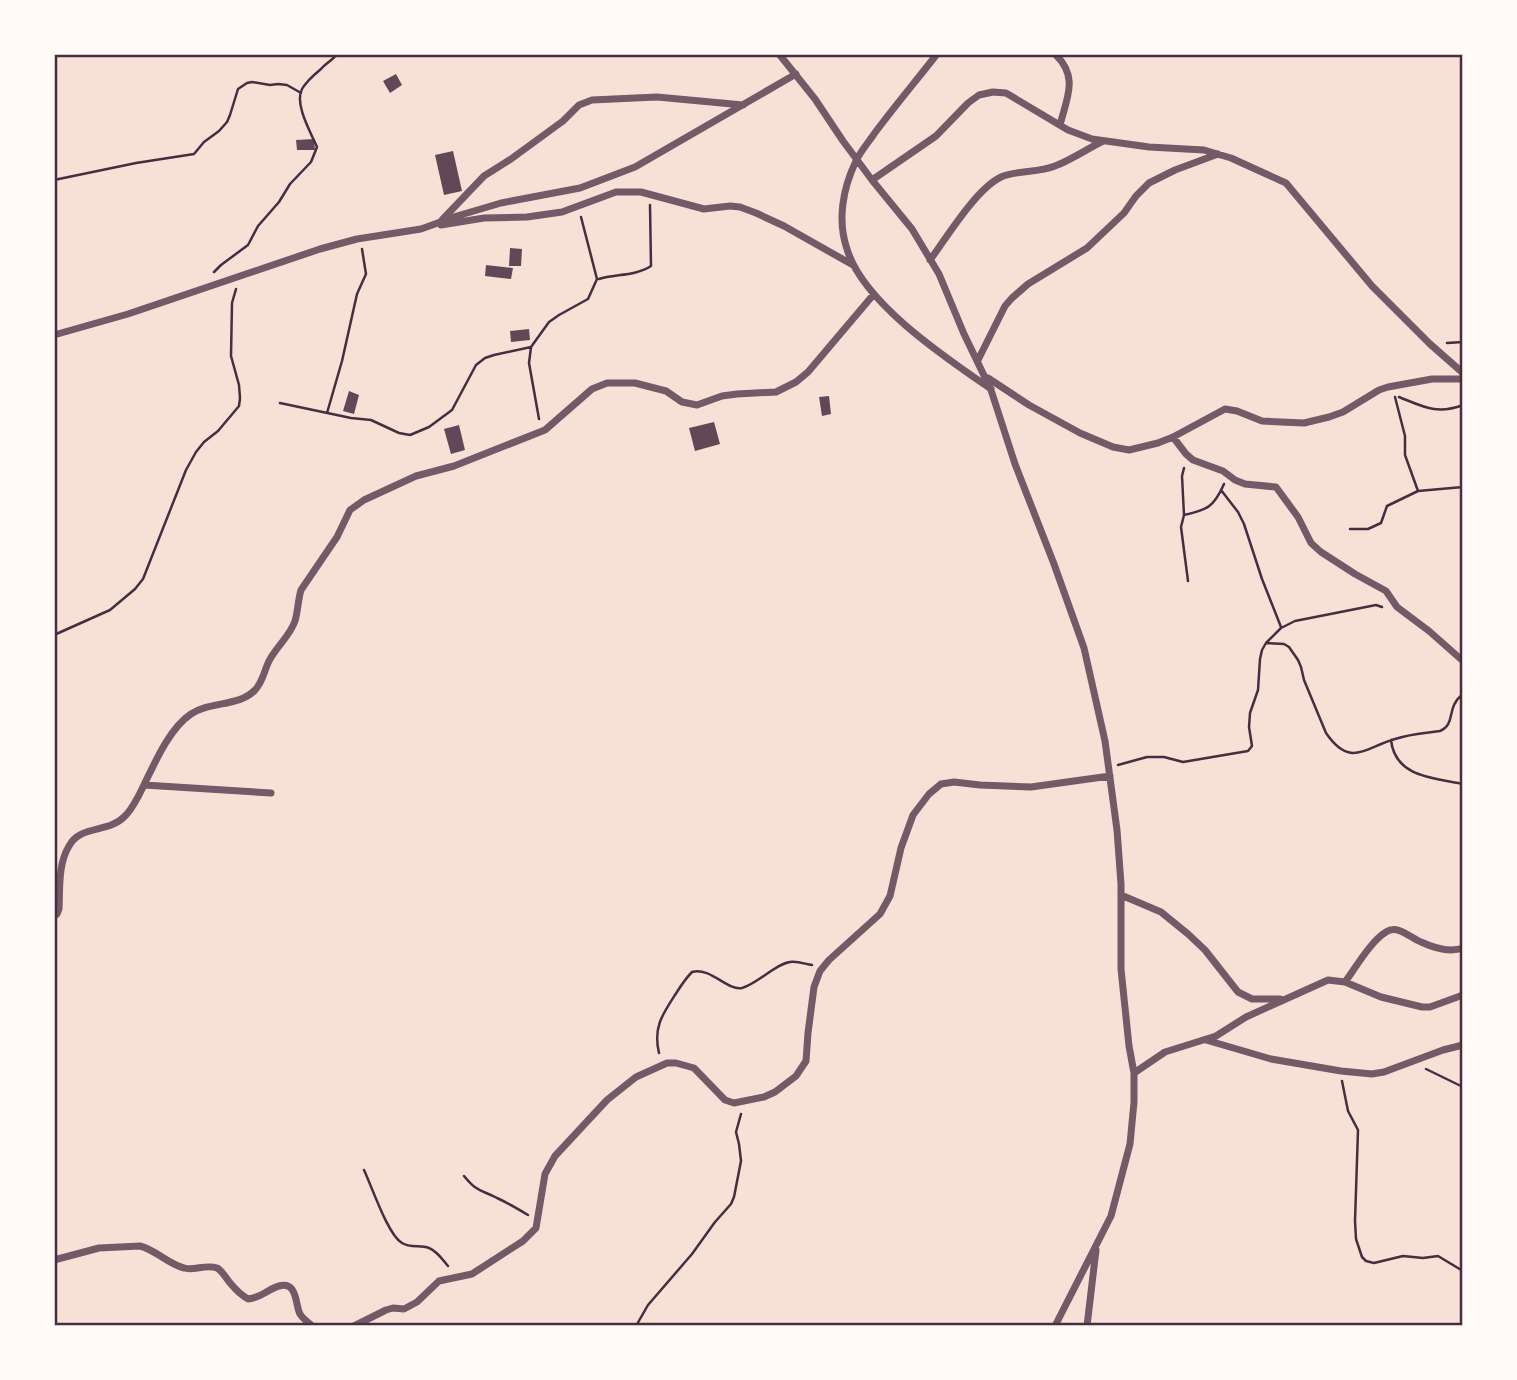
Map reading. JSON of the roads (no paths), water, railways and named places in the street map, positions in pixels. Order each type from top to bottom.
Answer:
[{"type":"street","points":[[779,54],[856,160],[912,229],[939,274],[964,334],[992,390],[1015,464],[1084,648],[1105,741],[1117,830],[1121,895],[1121,969],[1134,1073],[1134,1102],[1130,1144],[1111,1216],[1055,1326]]},
{"type":"street","points":[[937,54],[856,160],[842,203],[842,230],[853,265],[874,294],[936,350],[992,390]]},
{"type":"street","points":[[1055,54],[1063,62],[1070,83],[1060,125]]},
{"type":"street","points":[[421,229],[501,203],[580,188],[635,167],[796,74]]},
{"type":"street","points":[[872,180],[936,136],[968,103],[979,95],[993,92],[1006,93],[1060,125],[1092,139],[1149,147],[1204,150],[1231,158],[1286,183],[1372,286],[1463,373]]},
{"type":"street","points":[[439,222],[484,176],[563,121],[585,102],[607,98],[657,97],[743,105]]},
{"type":"street","points":[[930,260],[987,187],[1002,177],[1055,166],[1103,141]]},
{"type":"street","points":[[978,360],[1005,306],[1028,284],[1087,248],[1124,213],[1149,183],[1218,154]]},
{"type":"street","points":[[54,335],[128,314],[320,249],[360,239],[484,218],[527,217],[562,212],[616,192],[641,192],[704,209],[730,206],[756,213],[853,265]]},
{"type":"street","points":[[54,916],[59,909],[63,857],[71,842],[80,834],[115,824],[125,817],[162,749],[193,712],[248,697],[261,684],[274,652],[294,624],[302,590],[337,537],[350,510],[364,500],[416,476],[454,466],[541,431],[557,421],[592,389],[607,383],[635,383],[666,391],[682,402],[697,405],[722,396],[776,392],[796,382],[808,372],[874,294]]},
{"type":"street","points":[[986,377],[1080,433],[1113,447],[1129,450],[1173,437],[1225,410],[1237,411],[1273,423],[1304,423],[1343,412],[1378,390],[1388,387],[1432,379],[1463,379]]},
{"type":"street","points":[[1173,437],[1193,460],[1245,484],[1274,486],[1279,489],[1311,543],[1355,574],[1386,591],[1397,607],[1437,637],[1463,661]]},
{"type":"street","points":[[354,1326],[386,1310],[404,1309],[417,1302],[439,1280],[478,1272],[523,1241],[536,1228],[545,1174],[555,1156],[607,1100],[636,1077],[667,1063],[676,1062],[694,1068],[724,1100],[734,1102],[764,1097],[796,1076],[806,1061],[814,987],[820,971],[880,914],[890,896],[901,848],[913,816],[929,794],[941,784],[954,782],[1031,787],[1109,772]]},
{"type":"street","points":[[144,785],[271,793]]},
{"type":"street","points":[[1121,895],[1161,912],[1188,934],[1205,950],[1238,992],[1252,999],[1285,999]]},
{"type":"street","points":[[1345,982],[1369,949],[1389,930],[1400,930],[1420,942],[1449,951],[1463,948]]},
{"type":"street","points":[[1134,1073],[1165,1052],[1216,1036],[1246,1017],[1328,980],[1345,982],[1381,997],[1422,1007],[1463,996]]},
{"type":"street","points":[[1205,1040],[1271,1059],[1372,1074],[1463,1045]]},
{"type":"street","points":[[54,1260],[99,1248],[140,1245],[166,1261],[184,1268],[215,1267],[221,1270],[230,1284],[248,1299],[263,1295],[279,1286],[290,1289],[296,1297],[299,1312],[313,1326]]},
{"type":"street","points":[[1087,1326],[1097,1246]]}]
